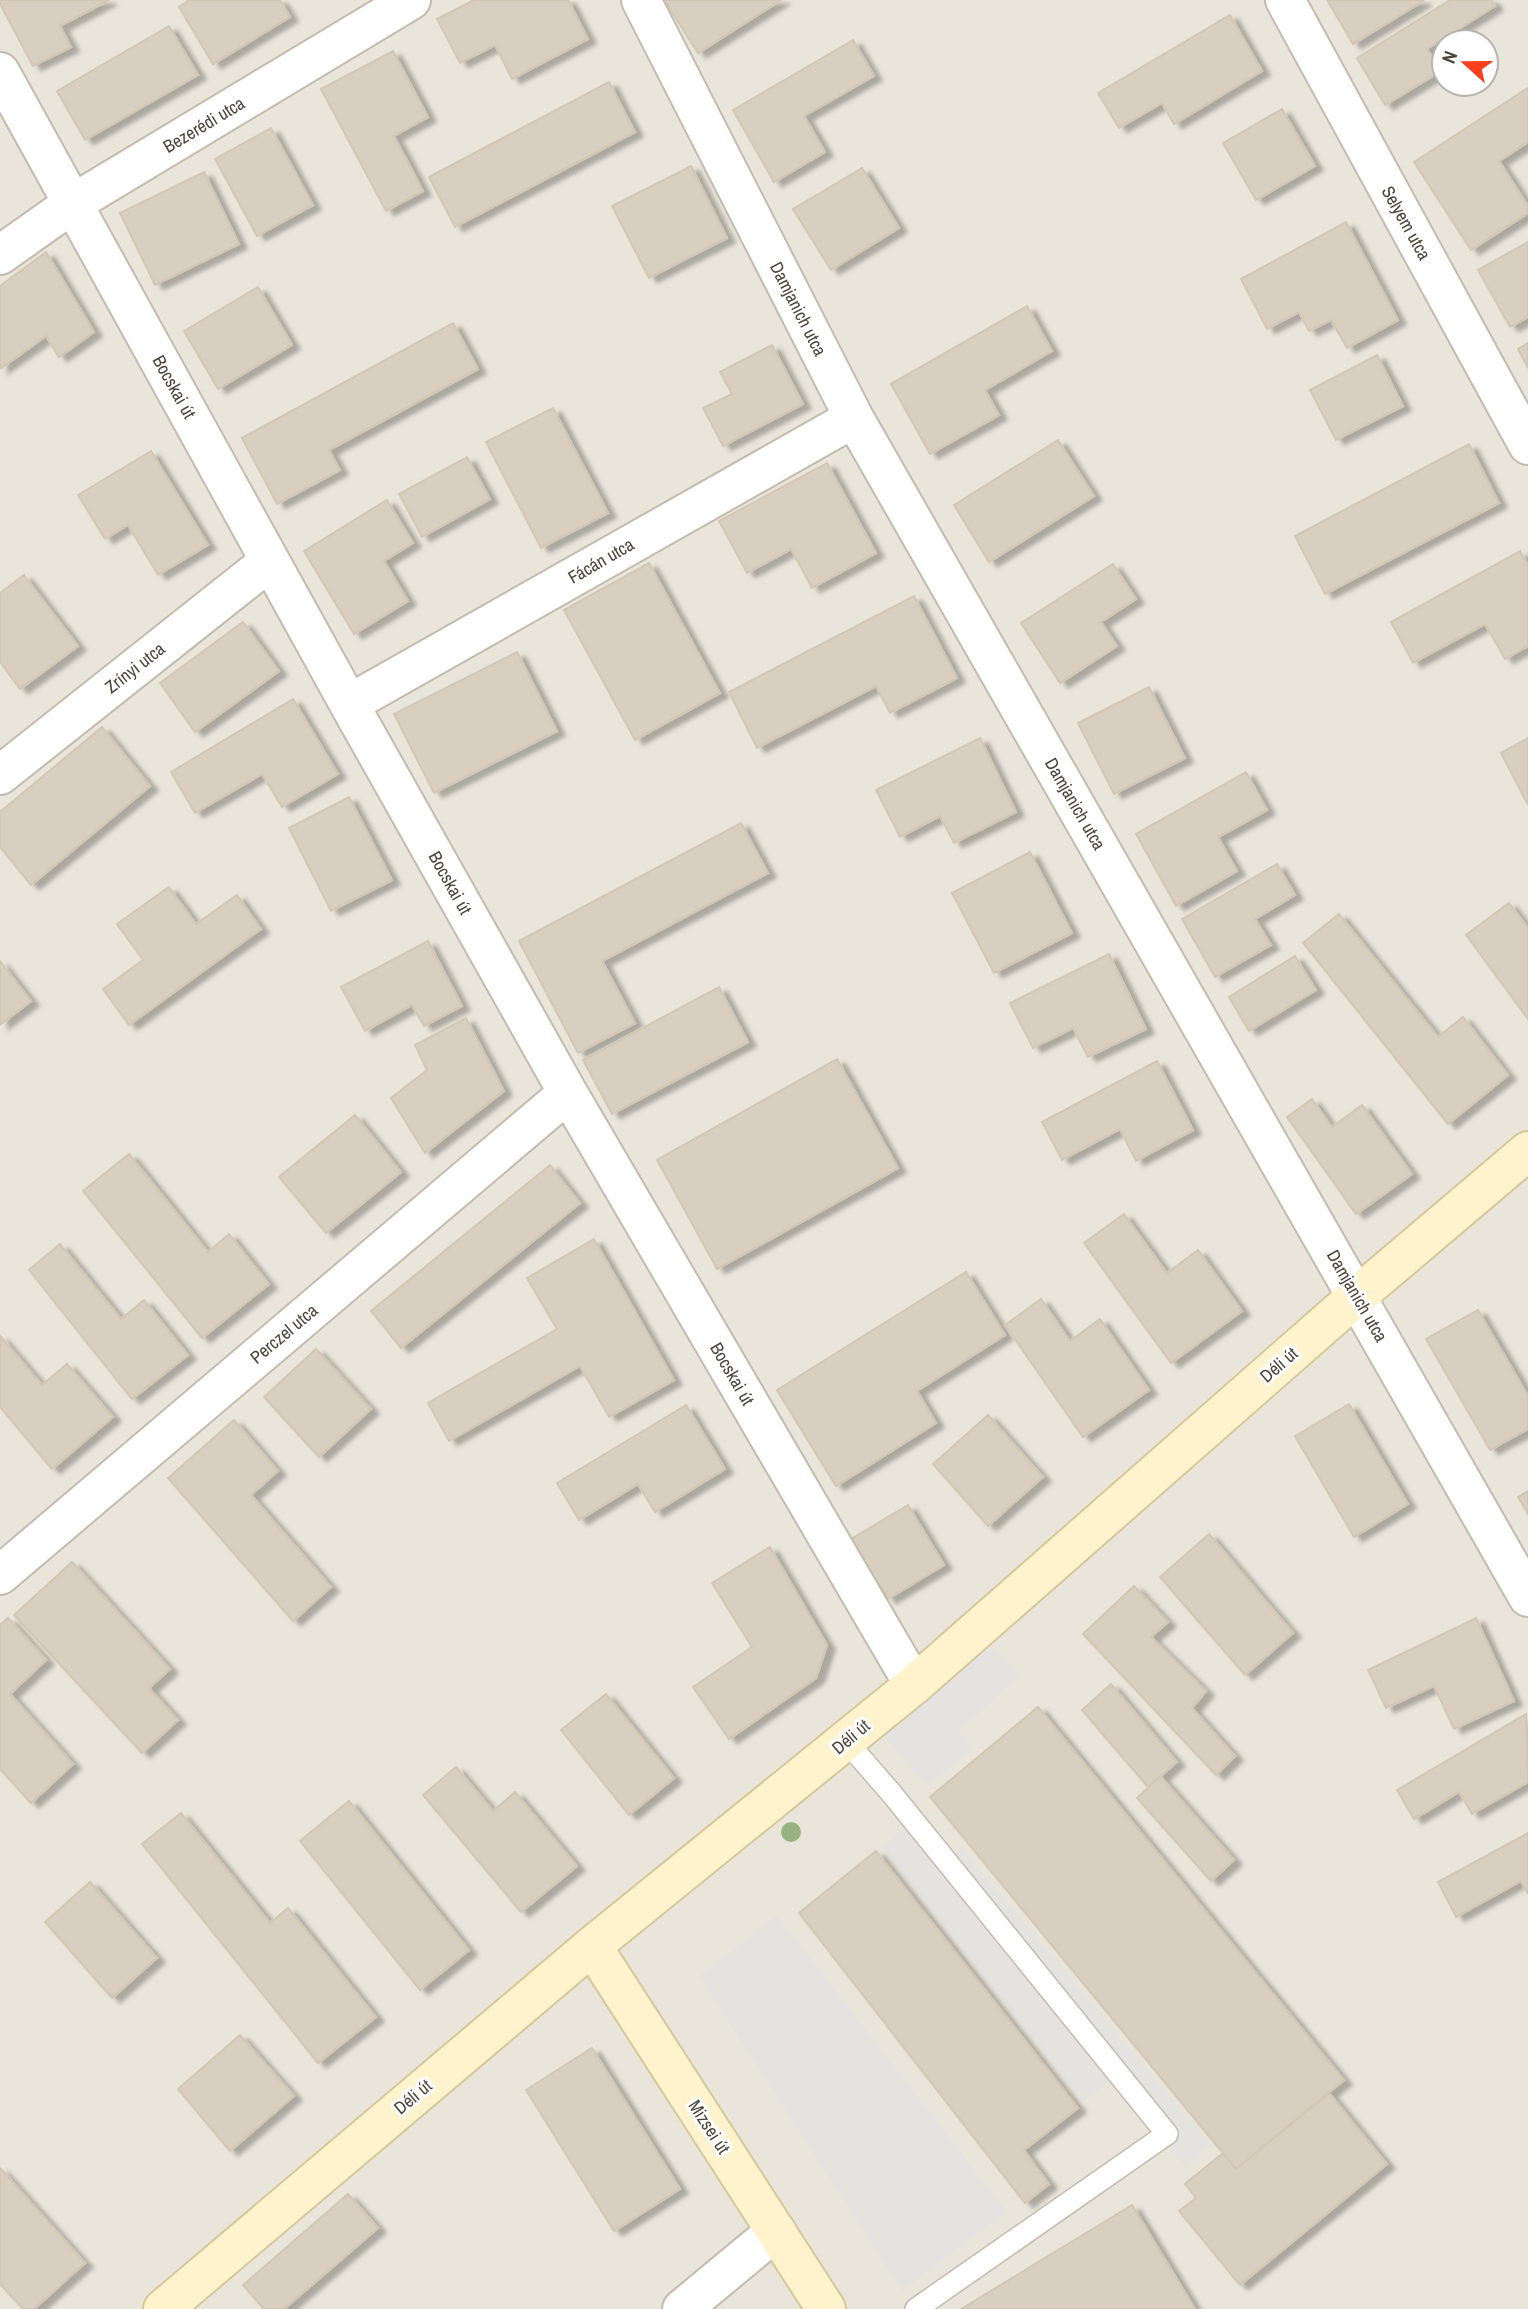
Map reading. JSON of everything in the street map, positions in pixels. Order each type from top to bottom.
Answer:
[{"type":"street","name":"Bezerédi utca","points":[[0,255],[72,204],[411,0]]},
{"type":"street","name":"Damjanich utca","points":[[641,0],[854,418],[1528,1597]]},
{"type":"street","name":"Selyem utca","points":[[1285,0],[1528,445]]},
{"type":"street","name":"Bocskai út","points":[[0,72],[349,704],[568,1093],[914,1685]]},
{"type":"street","name":"Fácán utca","points":[[349,704],[854,418]]},
{"type":"street","name":"Zrínyi utca","points":[[0,775],[271,561]]},
{"type":"street","name":"Perczel utca","points":[[0,1575],[568,1093]]},
{"type":"street","name":"Déli út","points":[[163,2309],[592,1946],[914,1685],[1357,1296],[1528,1151]]},
{"type":"street","name":"Mizsei út","points":[[592,1946],[826,2309]]},
{"type":"street","points":[[682,2309],[776,2231]]},
{"type":"lane","points":[[846,1741],[901,1805],[1167,2134],[916,2309]]},
{"type":"shaded area","points":[[0,0],[1528,0],[1528,2309],[0,2309]]},
{"type":"shaded area","points":[[977,1629],[1020,1676],[959,1731],[972,1749],[927,1787],[871,1721]]},
{"type":"shaded area","points":[[905,1827],[938,1867],[961,1847],[1211,2145],[1185,2167],[1113,2080],[1083,2102],[882,1847]]},
{"type":"shaded area","points":[[777,1915],[1007,2212],[902,2291],[699,1976]]},
{"type":"building","points":[[0,0],[109,0],[60,26],[71,47],[33,66]]},
{"type":"building","points":[[189,0],[280,0],[290,17],[213,64],[179,7]]},
{"type":"building","points":[[474,0],[568,0],[588,39],[512,79],[495,45],[460,63],[437,19]]},
{"type":"building","points":[[664,0],[781,0],[698,53]]},
{"type":"building","points":[[1327,0],[1422,0],[1423,1],[1353,44]]},
{"type":"building","points":[[1450,0],[1491,0],[1495,6],[1460,28],[1430,28],[1430,47],[1427,49],[1430,54],[1430,78],[1385,105],[1357,58]]},
{"type":"building","points":[[1230,15],[1262,71],[1174,124],[1162,103],[1119,128],[1098,93]]},
{"type":"building","points":[[169,26],[198,75],[85,140],[57,91]]},
{"type":"building","points":[[853,40],[874,76],[804,116],[825,152],[774,182],[733,110]]},
{"type":"building","points":[[393,51],[428,117],[394,136],[423,191],[386,211],[321,89]]},
{"type":"building","points":[[609,82],[635,132],[455,227],[429,177]]},
{"type":"building","points":[[1528,88],[1528,142],[1499,161],[1528,206],[1528,213],[1471,250],[1414,162]]},
{"type":"building","points":[[1282,109],[1315,166],[1256,200],[1223,143]]},
{"type":"building","points":[[271,128],[313,205],[257,236],[215,159]]},
{"type":"building","points":[[691,166],[727,238],[649,278],[612,206]]},
{"type":"building","points":[[862,168],[899,228],[831,270],[793,209]]},
{"type":"building","points":[[204,172],[239,244],[155,285],[120,213]]},
{"type":"building","points":[[1346,222],[1398,320],[1347,348],[1331,320],[1309,331],[1299,312],[1267,329],[1241,279]]},
{"type":"building","points":[[1528,242],[1528,317],[1510,327],[1478,270]]},
{"type":"building","points":[[46,252],[94,332],[59,357],[46,336],[0,369],[0,286]]},
{"type":"building","points":[[258,287],[292,345],[218,389],[184,331]]},
{"type":"building","points":[[1027,306],[1052,351],[985,390],[999,415],[930,454],[891,384]]},
{"type":"building","points":[[453,323],[478,369],[329,450],[340,470],[277,504],[242,438]]},
{"type":"building","points":[[1528,343],[1528,368],[1518,349]]},
{"type":"building","points":[[772,345],[803,404],[723,446],[703,408],[732,394],[720,372]]},
{"type":"building","points":[[1377,355],[1403,406],[1336,440],[1310,390]]},
{"type":"building","points":[[553,408],[608,513],[541,548],[486,442]]},
{"type":"building","points":[[1058,440],[1094,496],[989,562],[954,505]]},
{"type":"building","points":[[1469,444],[1499,503],[1325,594],[1295,536]]},
{"type":"building","points":[[151,451],[208,545],[158,575],[128,525],[105,539],[78,495]]},
{"type":"building","points":[[467,457],[490,499],[422,537],[399,494]]},
{"type":"building","points":[[827,463],[876,553],[812,588],[791,549],[747,573],[719,521]]},
{"type":"building","points":[[387,500],[413,543],[384,561],[408,601],[354,634],[304,551]]},
{"type":"building","points":[[1520,551],[1528,565],[1528,646],[1505,659],[1485,624],[1413,663],[1391,622]]},
{"type":"building","points":[[649,563],[720,693],[635,740],[564,610]]},
{"type":"building","points":[[1113,564],[1136,599],[1101,622],[1117,646],[1060,683],[1021,623]]},
{"type":"building","points":[[24,575],[78,646],[20,689],[0,662],[0,593]]},
{"type":"building","points":[[914,596],[957,678],[890,713],[876,686],[757,748],[729,692]]},
{"type":"building","points":[[243,622],[279,671],[195,732],[160,683]]},
{"type":"building","points":[[517,652],[557,731],[434,793],[394,714]]},
{"type":"building","points":[[1149,687],[1185,758],[1114,794],[1078,723]]},
{"type":"building","points":[[293,699],[338,774],[282,807],[262,774],[195,813],[171,772]]},
{"type":"building","points":[[102,727],[150,786],[31,885],[0,847],[0,812]]},
{"type":"building","points":[[980,738],[1016,812],[954,843],[940,816],[900,837],[876,790]]},
{"type":"building","points":[[1528,738],[1528,805],[1501,753]]},
{"type":"building","points":[[1246,772],[1267,810],[1218,837],[1237,871],[1176,906],[1136,834]]},
{"type":"building","points":[[349,797],[392,880],[331,911],[289,828]]},
{"type":"building","points":[[741,823],[768,873],[602,961],[635,1023],[578,1053],[519,941]]},
{"type":"building","points":[[1030,852],[1072,933],[994,973],[952,893]]},
{"type":"building","points":[[1277,864],[1295,895],[1255,919],[1271,945],[1215,977],[1182,919]]},
{"type":"building","points":[[169,887],[196,924],[237,895],[261,929],[129,1025],[103,989],[143,960],[117,924]]},
{"type":"building","points":[[1509,903],[1528,928],[1528,1019],[1466,935]]},
{"type":"building","points":[[1339,914],[1438,1037],[1463,1017],[1508,1075],[1448,1124],[1303,943]]},
{"type":"building","points":[[428,941],[462,1006],[424,1026],[412,1005],[365,1031],[341,987]]},
{"type":"building","points":[[1109,954],[1146,1029],[1088,1057],[1073,1028],[1033,1048],[1010,1003]]},
{"type":"building","points":[[1295,956],[1316,990],[1249,1031],[1229,997]]},
{"type":"building","points":[[0,961],[31,1001],[0,1025]]},
{"type":"building","points":[[719,987],[748,1042],[612,1114],[583,1060]]},
{"type":"building","points":[[466,1018],[504,1091],[425,1153],[391,1098],[427,1070],[415,1045]]},
{"type":"building","points":[[837,1059],[898,1168],[717,1269],[657,1160]]},
{"type":"building","points":[[1157,1061],[1193,1130],[1136,1161],[1120,1129],[1062,1160],[1042,1122]]},
{"type":"building","points":[[1312,1099],[1332,1127],[1362,1105],[1412,1174],[1356,1214],[1287,1117]]},
{"type":"building","points":[[355,1115],[401,1172],[326,1233],[279,1177]]},
{"type":"building","points":[[129,1154],[208,1252],[229,1234],[269,1284],[202,1338],[83,1191]]},
{"type":"building","points":[[550,1165],[580,1203],[401,1348],[371,1311]]},
{"type":"building","points":[[1124,1214],[1167,1273],[1198,1250],[1242,1311],[1171,1363],[1084,1243]]},
{"type":"building","points":[[594,1239],[674,1380],[609,1417],[580,1366],[449,1441],[428,1403],[557,1329],[527,1278]]},
{"type":"building","points":[[60,1244],[121,1319],[144,1300],[188,1355],[132,1399],[29,1270]]},
{"type":"building","points":[[966,1272],[1005,1335],[917,1391],[936,1423],[836,1486],[777,1390]]},
{"type":"building","points":[[1041,1299],[1070,1341],[1100,1319],[1149,1390],[1083,1437],[1005,1325]]},
{"type":"building","points":[[1478,1310],[1528,1396],[1528,1429],[1490,1450],[1426,1339]]},
{"type":"building","points":[[0,1336],[42,1385],[67,1364],[113,1417],[52,1469],[0,1407]]},
{"type":"building","points":[[316,1349],[371,1409],[319,1457],[264,1397]]},
{"type":"building","points":[[1349,1404],[1408,1504],[1354,1537],[1295,1436]]},
{"type":"building","points":[[686,1405],[725,1469],[655,1512],[638,1484],[579,1520],[557,1483]]},
{"type":"building","points":[[988,1415],[1043,1477],[988,1526],[933,1464]]},
{"type":"building","points":[[234,1420],[278,1471],[251,1495],[331,1587],[293,1621],[168,1478]]},
{"type":"building","points":[[1528,1491],[1528,1514],[1518,1497]]},
{"type":"building","points":[[908,1505],[944,1565],[888,1599],[851,1539]]},
{"type":"building","points":[[1209,1534],[1293,1633],[1245,1675],[1160,1577]]},
{"type":"building","points":[[770,1547],[827,1645],[816,1678],[729,1739],[693,1687],[752,1647],[712,1583]]},
{"type":"building","points":[[72,1562],[170,1669],[149,1688],[178,1720],[142,1753],[14,1615]]},
{"type":"building","points":[[1134,1586],[1168,1622],[1151,1637],[1206,1691],[1192,1708],[1235,1756],[1216,1775],[1083,1634]]},
{"type":"building","points":[[8,1618],[46,1660],[10,1694],[73,1764],[31,1803],[0,1769],[0,1625]]},
{"type":"building","points":[[1476,1618],[1514,1701],[1454,1729],[1434,1686],[1386,1708],[1368,1670]]},
{"type":"building","points":[[1111,1684],[1177,1762],[1148,1787],[1082,1710]]},
{"type":"building","points":[[606,1694],[674,1778],[629,1815],[561,1730]]},
{"type":"building","points":[[1038,1707],[1344,2080],[1236,2169],[930,1797]]},
{"type":"building","points":[[1526,1714],[1528,1782],[1472,1814],[1459,1792],[1414,1819],[1397,1790]]},
{"type":"building","points":[[456,1767],[493,1811],[515,1792],[577,1866],[521,1912],[423,1795]]},
{"type":"building","points":[[1160,1776],[1234,1860],[1211,1881],[1137,1798]]},
{"type":"building","points":[[349,1801],[469,1950],[420,1990],[300,1841]]},
{"type":"building","points":[[181,1813],[270,1923],[288,1908],[376,2017],[318,2063],[142,1844]]},
{"type":"building","points":[[1528,1833],[1528,1894],[1521,1881],[1456,1917],[1438,1882]]},
{"type":"building","points":[[876,1851],[1078,2108],[1024,2150],[1049,2184],[1025,2203],[799,1913]]},
{"type":"building","points":[[90,1882],[157,1958],[112,1998],[45,1922]]},
{"type":"building","points":[[240,2035],[294,2096],[230,2151],[178,2089]]},
{"type":"building","points":[[592,2048],[680,2189],[614,2231],[526,2090]]},
{"type":"building","points":[[1329,2093],[1387,2164],[1240,2285],[1179,2211],[1196,2198],[1185,2184],[1223,2153],[1236,2169]]},
{"type":"building","points":[[0,2168],[85,2263],[34,2309],[23,2309],[0,2284]]},
{"type":"building","points":[[348,2194],[378,2228],[284,2309],[264,2309],[243,2285]]},
{"type":"building","points":[[1132,2205],[1195,2309],[961,2309]]}]
